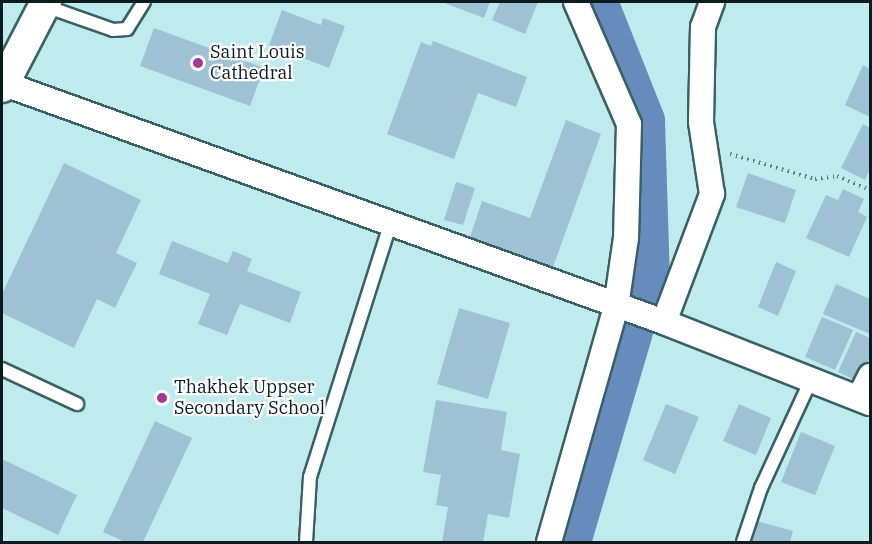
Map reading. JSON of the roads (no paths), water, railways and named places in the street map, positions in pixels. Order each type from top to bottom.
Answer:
[{"type":"street","points":[[549,543],[616,307],[626,238],[629,124],[576,2]]},
{"type":"street","points":[[664,322],[712,194],[701,122],[703,27],[712,2]]},
{"type":"street","points":[[45,3],[2,85],[616,307],[664,322],[865,401],[870,376]]},
{"type":"lane","points":[[45,3],[113,30],[127,29],[144,2]]},
{"type":"lane","points":[[306,543],[310,477],[390,225]]},
{"type":"lane","points":[[2,369],[77,404]]},
{"type":"lane","points":[[743,543],[760,488],[811,380]]},
{"type":"waterway","points":[[597,2],[644,121],[649,276],[644,294]]},
{"type":"waterway","points":[[570,542],[632,331]]},
{"type":"place","name":"Saint Louis Cathedral","points":[[198,63]]},
{"type":"place","name":"Thakhek Uppser Secondary School","points":[[162,398]]}]
